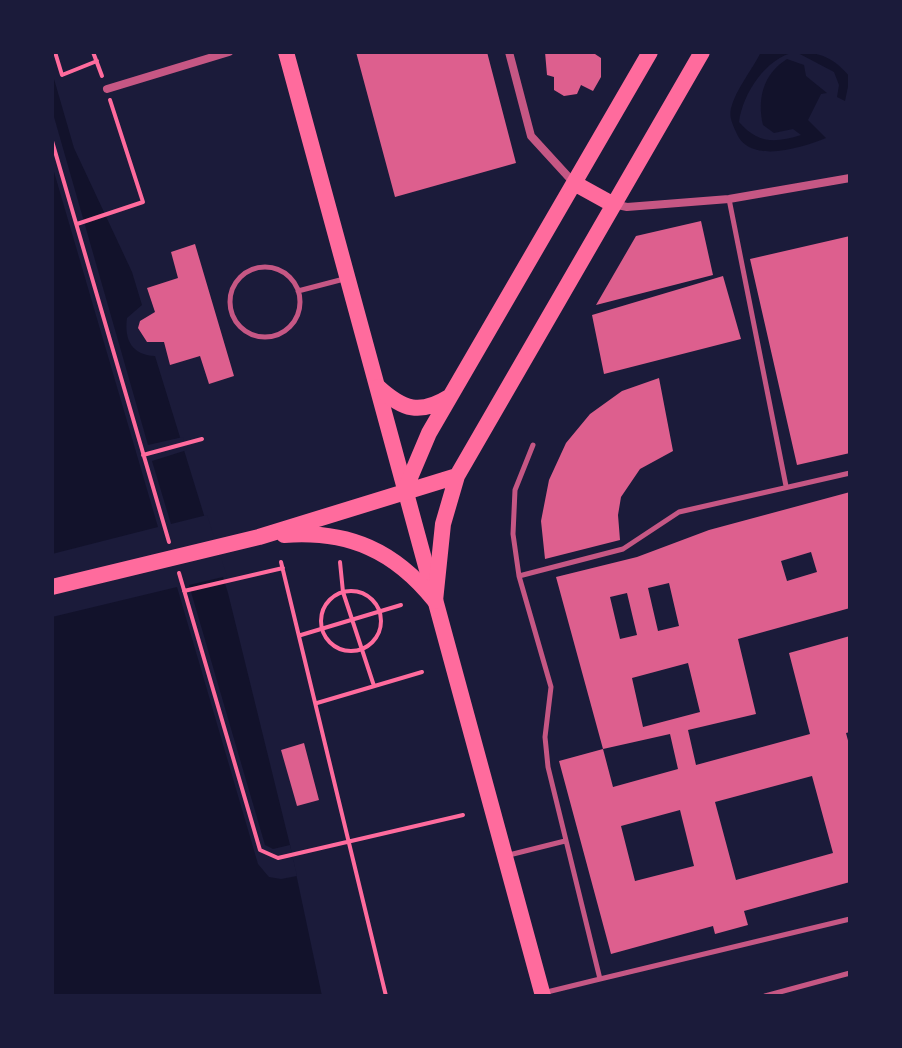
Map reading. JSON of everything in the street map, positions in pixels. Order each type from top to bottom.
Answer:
[{"type":"main road","points":[[286,52],[542,994]]},
{"type":"main road","points":[[404,492],[419,453],[650,52]]},
{"type":"main road","points":[[435,601],[443,524],[457,476],[702,52]]},
{"type":"main road","points":[[574,183],[612,204]]},
{"type":"main road","points":[[378,387],[393,401],[419,409],[432,407],[451,396]]},
{"type":"main road","points":[[52,587],[259,537],[457,476]]},
{"type":"main road","points":[[259,537],[302,533],[341,537],[370,547],[395,560],[435,601]]},
{"type":"street","points":[[107,89],[229,52]]},
{"type":"street","points":[[509,52],[531,136],[574,183]]},
{"type":"street","points":[[612,204],[627,207],[729,199],[850,178]]},
{"type":"lane","points":[[729,199],[786,486]]},
{"type":"lane","points":[[256,268],[277,269],[288,275],[298,291],[296,320],[277,336],[253,336],[236,323],[231,312],[229,301],[237,280],[256,268]]},
{"type":"lane","points":[[298,291],[349,277]]},
{"type":"lane","points":[[533,445],[515,490],[513,534],[519,576],[551,687],[545,737],[565,841],[600,979]]},
{"type":"lane","points":[[519,576],[623,549],[679,512],[850,473]]},
{"type":"lane","points":[[504,856],[565,841]]},
{"type":"lane","points":[[542,994],[850,919]]},
{"type":"lane","points":[[765,996],[850,973]]},
{"type":"path","points":[[55,52],[62,75],[97,61]]},
{"type":"path","points":[[77,224],[143,202],[93,52]]},
{"type":"path","points":[[52,141],[165,526]]},
{"type":"path","points":[[143,455],[202,439]]},
{"type":"path","points":[[340,562],[343,592],[374,686]]},
{"type":"path","points":[[386,996],[348,843],[301,635],[282,565],[184,591],[260,850],[278,858],[348,843],[463,815]]},
{"type":"path","points":[[343,592],[364,593],[379,611],[381,627],[377,637],[362,649],[343,650],[334,646],[322,628],[327,603],[343,592]]},
{"type":"path","points":[[301,635],[401,605]]},
{"type":"path","points":[[317,703],[422,672]]},
{"type":"shaded area","points":[[761,52],[795,52],[775,61],[758,78],[745,100],[739,122],[753,134],[767,140],[801,135],[793,129],[774,133],[763,125],[761,106],[764,88],[772,72],[787,59],[804,65],[806,76],[827,93],[821,94],[808,120],[826,138],[776,151],[752,148],[743,142],[732,123],[731,108]]},
{"type":"shaded area","points":[[796,52],[826,57],[844,70],[850,77],[845,101],[837,97],[839,85],[834,72]]},
{"type":"shaded area","points":[[52,72],[74,148],[132,272],[142,305],[127,318],[128,339],[140,353],[155,356],[228,593],[290,845],[322,996],[52,996]]},
{"type":"pier","points":[[52,110],[148,445],[183,437],[187,450],[152,461],[171,524],[207,515],[227,576],[189,585],[265,845],[273,849],[290,845],[297,876],[281,879],[269,877],[258,864],[177,587],[52,617],[52,554],[158,527],[52,165]]},
{"type":"building","points":[[356,52],[487,52],[516,163],[395,197]]},
{"type":"building","points":[[545,52],[592,52],[601,58],[601,77],[593,91],[581,85],[577,94],[564,96],[554,90],[554,77],[547,75]]},
{"type":"building","points":[[701,221],[713,275],[596,305],[636,236]]},
{"type":"building","points":[[850,236],[850,453],[797,465],[750,259]]},
{"type":"building","points":[[195,244],[234,376],[209,384],[200,356],[170,365],[164,342],[147,342],[138,328],[140,321],[155,312],[147,288],[178,278],[171,252]]},
{"type":"building","points":[[723,276],[741,339],[604,374],[592,315]]},
{"type":"building","points":[[659,378],[673,451],[640,469],[621,497],[618,515],[620,540],[545,559],[541,521],[549,480],[566,443],[590,414],[622,391]]},
{"type":"building","points":[[850,492],[850,608],[738,639],[756,714],[688,730],[696,765],[810,734],[789,653],[850,636],[850,732],[846,733],[850,748],[850,882],[744,911],[748,925],[715,934],[713,926],[611,954],[559,761],[603,749],[556,577],[637,557],[709,530]],"holes":[[[811,552],[817,572],[787,581],[781,561]],[[669,583],[679,626],[658,631],[648,588]],[[627,593],[637,635],[620,639],[610,597]],[[688,663],[700,712],[643,727],[632,678]],[[670,734],[678,769],[613,787],[603,749]],[[812,776],[833,853],[736,880],[715,802]],[[680,810],[694,866],[635,881],[621,826]]]},
{"type":"building","points":[[304,743],[319,800],[297,806],[281,750]]}]
